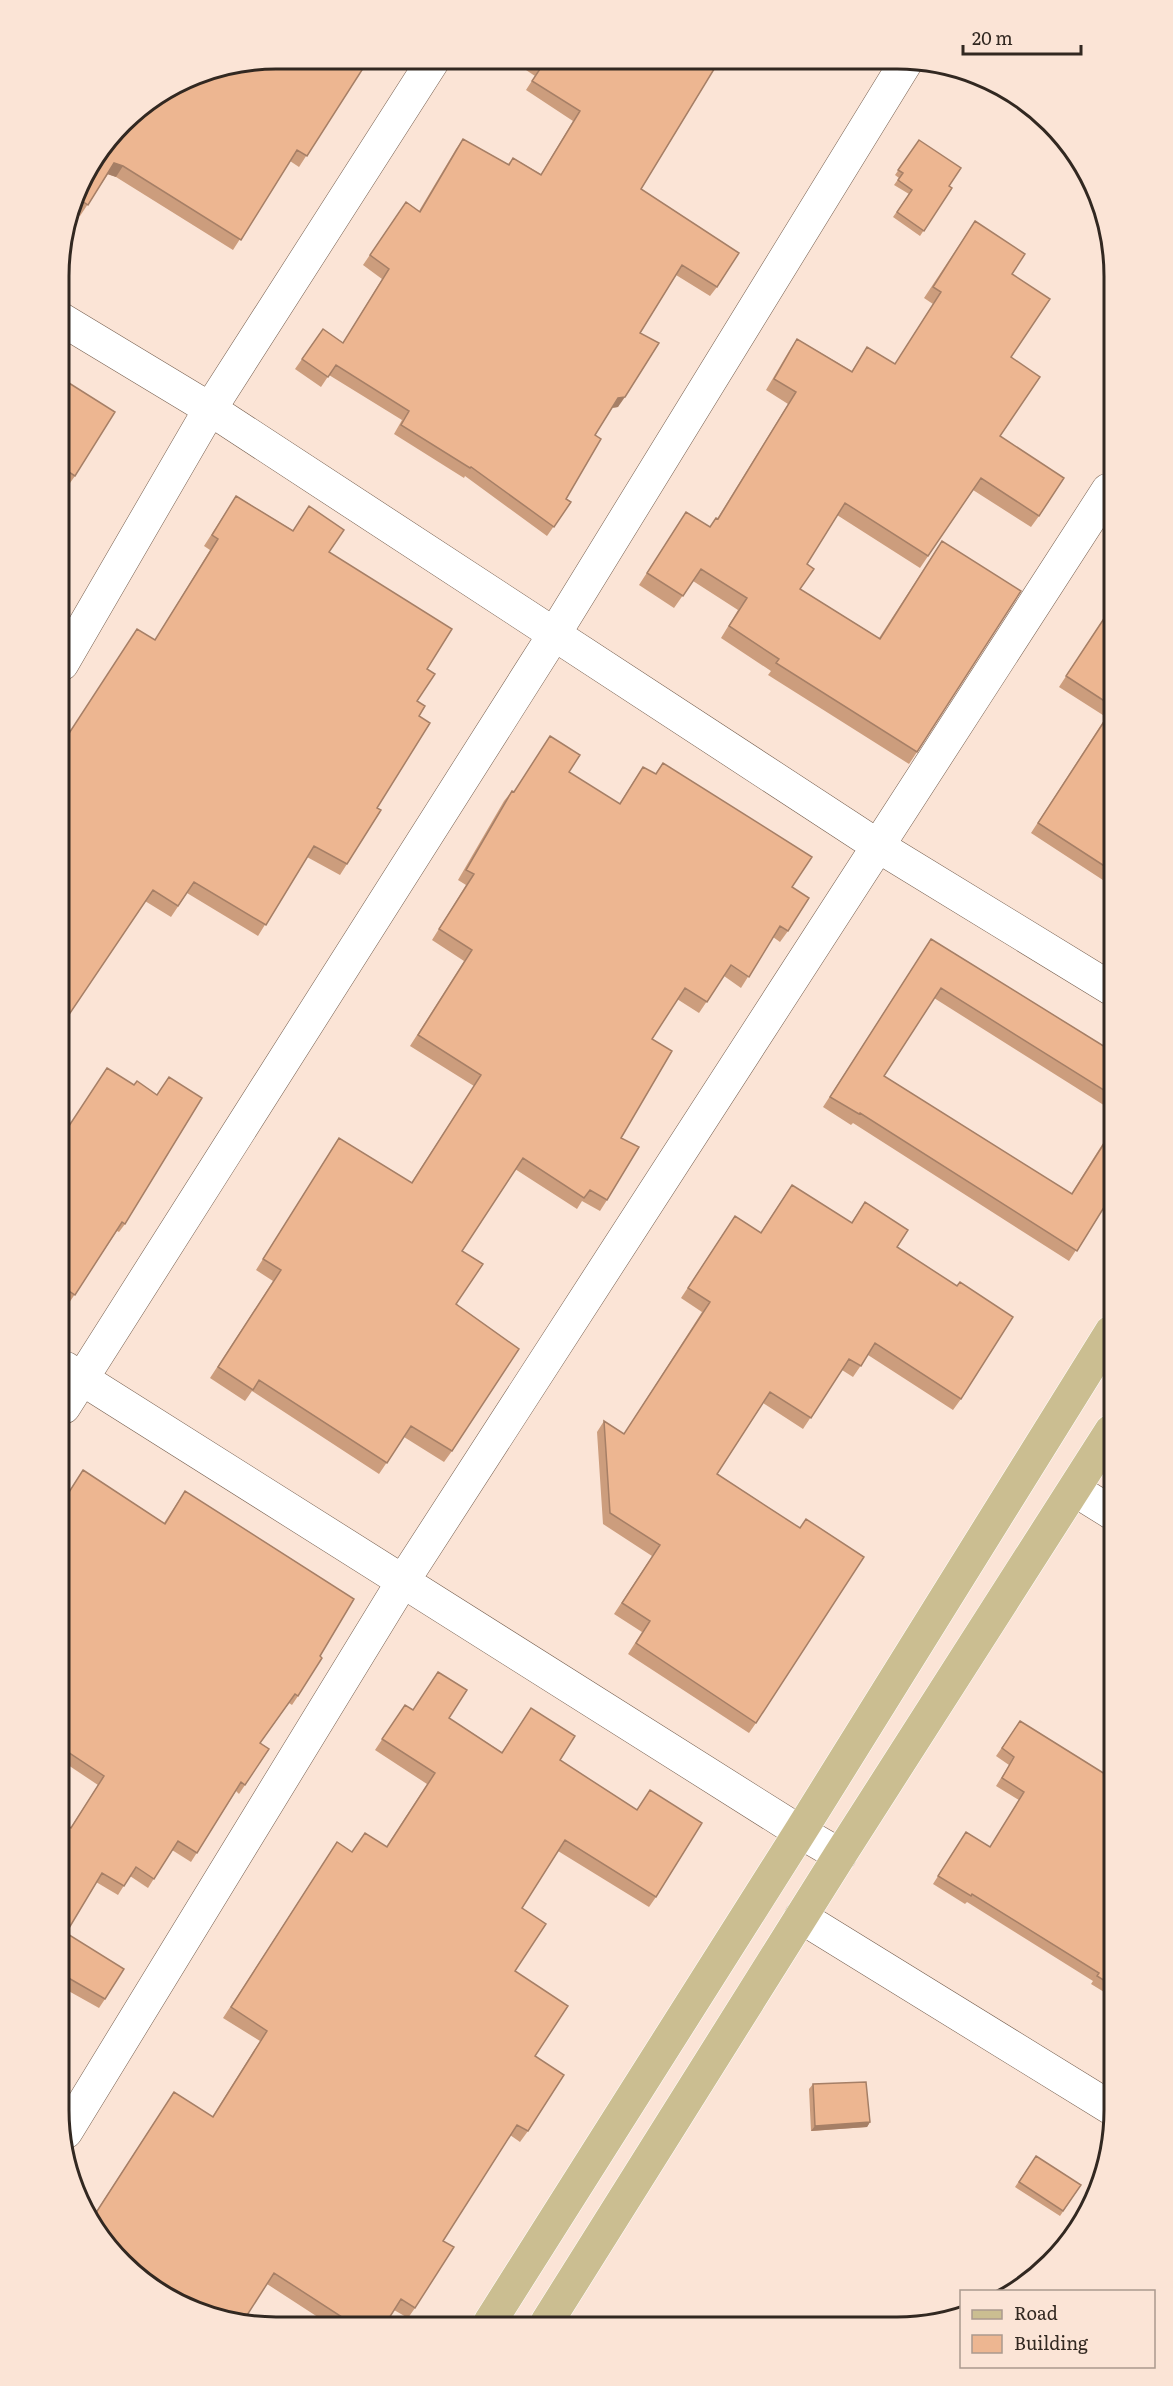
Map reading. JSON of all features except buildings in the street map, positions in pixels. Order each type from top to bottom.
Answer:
[{"type":"main road","points":[[493,2317],[800,1832],[1104,1343]]},
{"type":"main road","points":[[550,2317],[801,1917],[1104,1444]]},
{"type":"street","points":[[69,652],[210,409],[428,69]]},
{"type":"street","points":[[69,1388],[73,1373],[555,633],[902,69]]},
{"type":"street","points":[[69,324],[210,409],[878,846],[1104,984]]},
{"type":"street","points":[[70,2125],[403,1581],[1104,496]]},
{"type":"street","points":[[73,1373],[840,1856]]},
{"type":"street","points":[[1075,1490],[1104,1508]]},
{"type":"street","points":[[801,1917],[1104,2104]]}]
